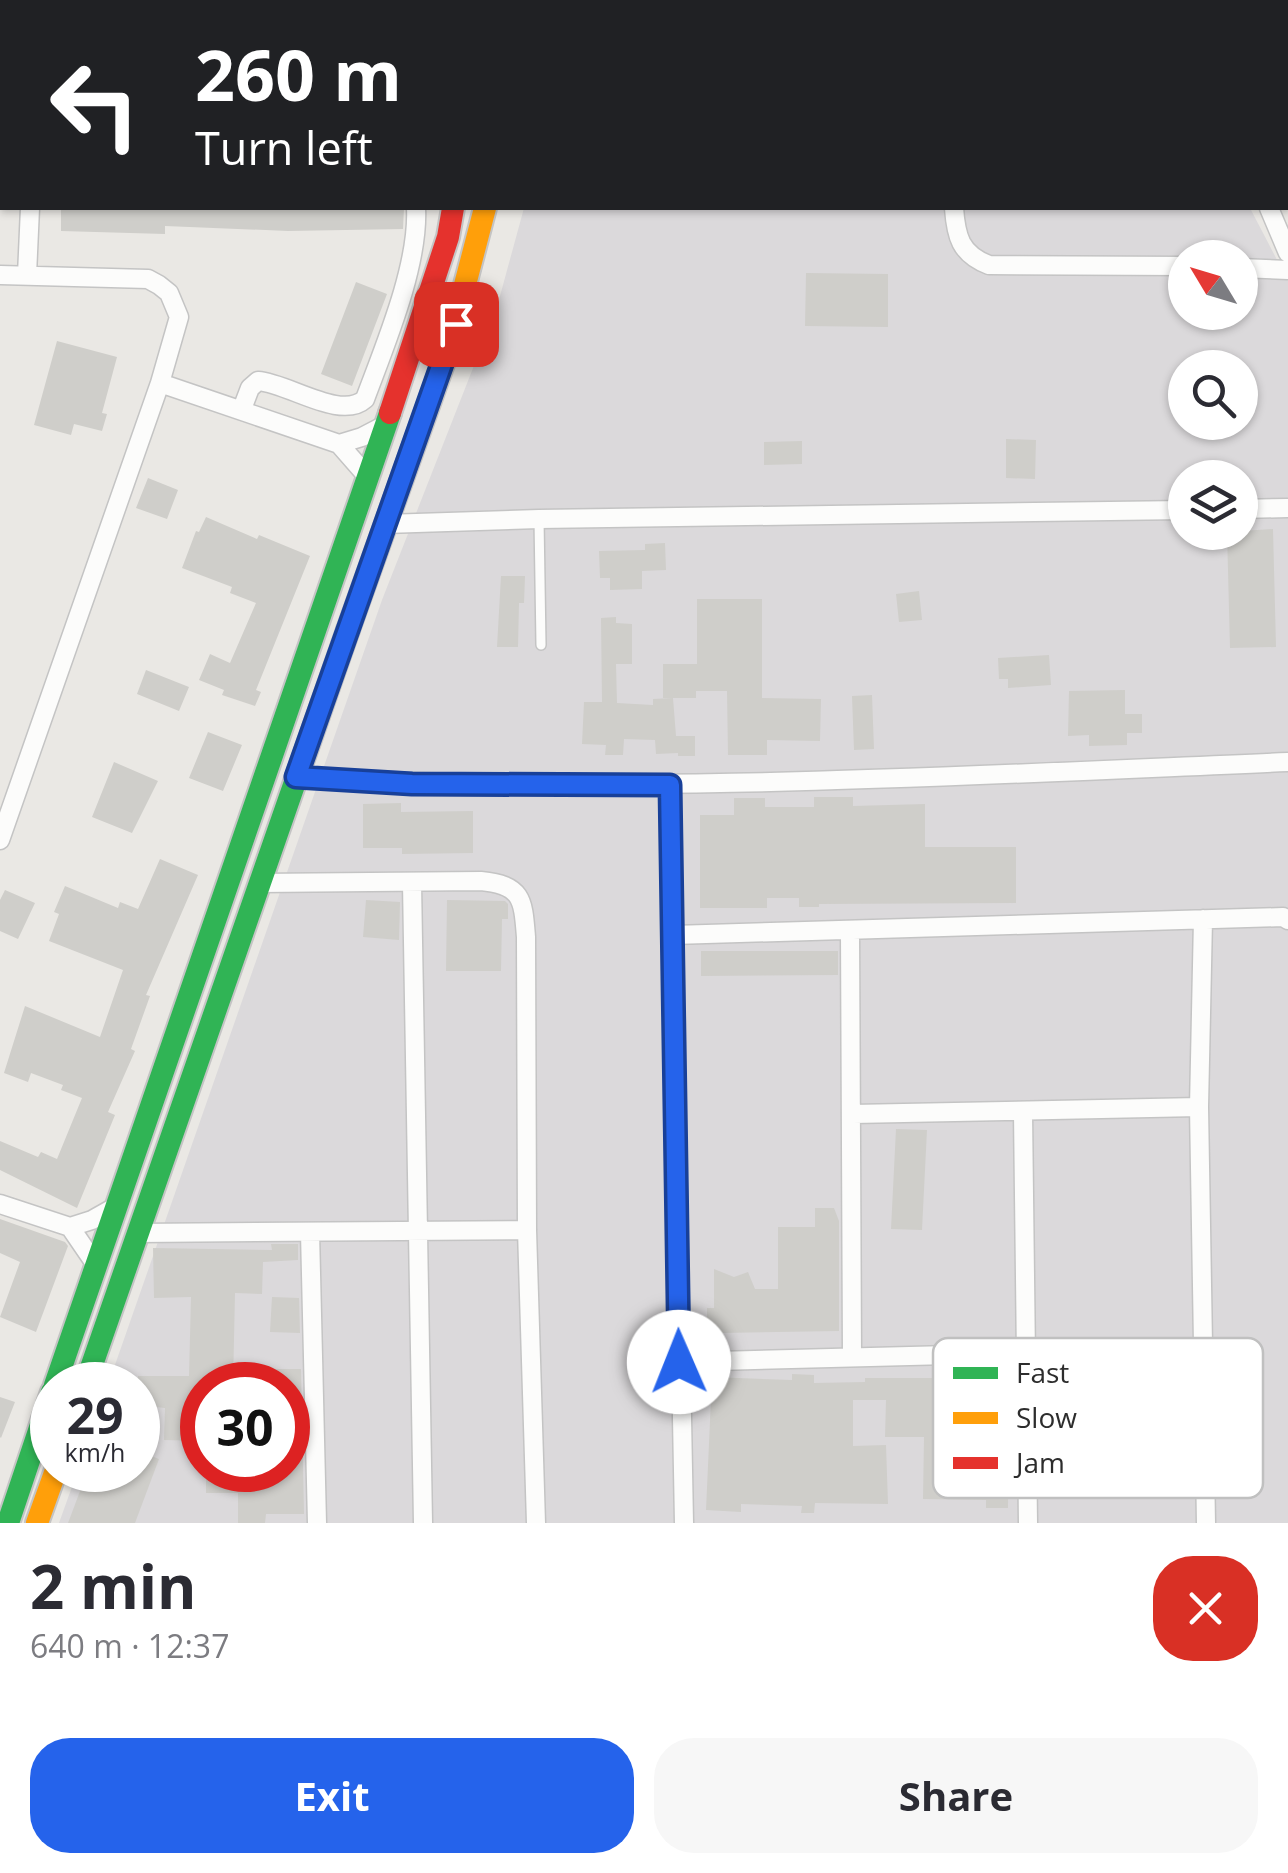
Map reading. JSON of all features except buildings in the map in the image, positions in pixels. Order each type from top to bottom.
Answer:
[{"type":"street","points":[[27,275],[30,210]]},
{"type":"street","points":[[242,409],[250,388],[258,381],[341,407],[358,406],[365,398],[403,291],[416,210]]},
{"type":"street","points":[[63,1362],[323,613],[435,280],[453,210]]},
{"type":"street","points":[[94,1362],[212,1014],[448,350],[484,210]]},
{"type":"street","points":[[954,210],[957,241],[977,260],[989,265],[1168,266]]},
{"type":"street","points":[[1270,210],[1288,252]]},
{"type":"street","points":[[1258,269],[1288,270]]},
{"type":"street","points":[[0,275],[148,279],[169,293],[179,317],[160,384],[0,840]]},
{"type":"street","points":[[160,384],[340,444],[367,476]]},
{"type":"street","points":[[340,444],[362,438],[385,425]]},
{"type":"street","points":[[1258,509],[1288,508]]},
{"type":"street","points":[[386,524],[1168,510]]},
{"type":"street","points":[[296,777],[412,784],[670,785],[1288,762]]},
{"type":"street","points":[[670,785],[684,1523]]},
{"type":"street","points":[[259,883],[499,883],[509,887],[523,903],[526,1230],[536,1523]]},
{"type":"street","points":[[412,883],[423,1523]]},
{"type":"street","points":[[672,935],[1286,917]]},
{"type":"street","points":[[1203,919],[1199,1106],[1203,1338]]},
{"type":"street","points":[[850,932],[852,1355]]},
{"type":"street","points":[[183,1014],[212,1014]]},
{"type":"street","points":[[853,1114],[1199,1106]]},
{"type":"street","points":[[1023,1113],[1024,1338]]},
{"type":"street","points":[[0,1204],[70,1227],[115,1207]]},
{"type":"street","points":[[70,1227],[96,1266]]},
{"type":"street","points":[[138,1233],[526,1230]]},
{"type":"street","points":[[310,1232],[317,1523]]},
{"type":"street","points":[[679,1362],[933,1354]]},
{"type":"street","points":[[8,1523],[30,1458]]},
{"type":"street","points":[[37,1523],[48,1492]]},
{"type":"street","points":[[1027,1498],[1028,1523]]},
{"type":"street","points":[[1206,1498],[1206,1523]]},
{"type":"lane","points":[[538,519],[541,644]]},
{"type":"shaded area","points":[[523,210],[1251,210],[1288,281],[1288,1523],[59,1523],[70,1492],[160,1492],[160,1362],[116,1362],[382,600],[497,307]]},
{"type":"traffic: fast","points":[[63,1362],[390,413]]},
{"type":"traffic: fast","points":[[93,1362],[348,630]]},
{"type":"traffic: fast","points":[[8,1523],[30,1458]]},
{"type":"traffic: slow","points":[[348,630],[448,350],[484,210]]},
{"type":"traffic: slow","points":[[37,1523],[48,1492]]},
{"type":"traffic: jam","points":[[390,413],[448,237],[453,210]]},
{"type":"route","points":[[456,324],[296,777],[412,784],[670,785],[679,1362]]}]
